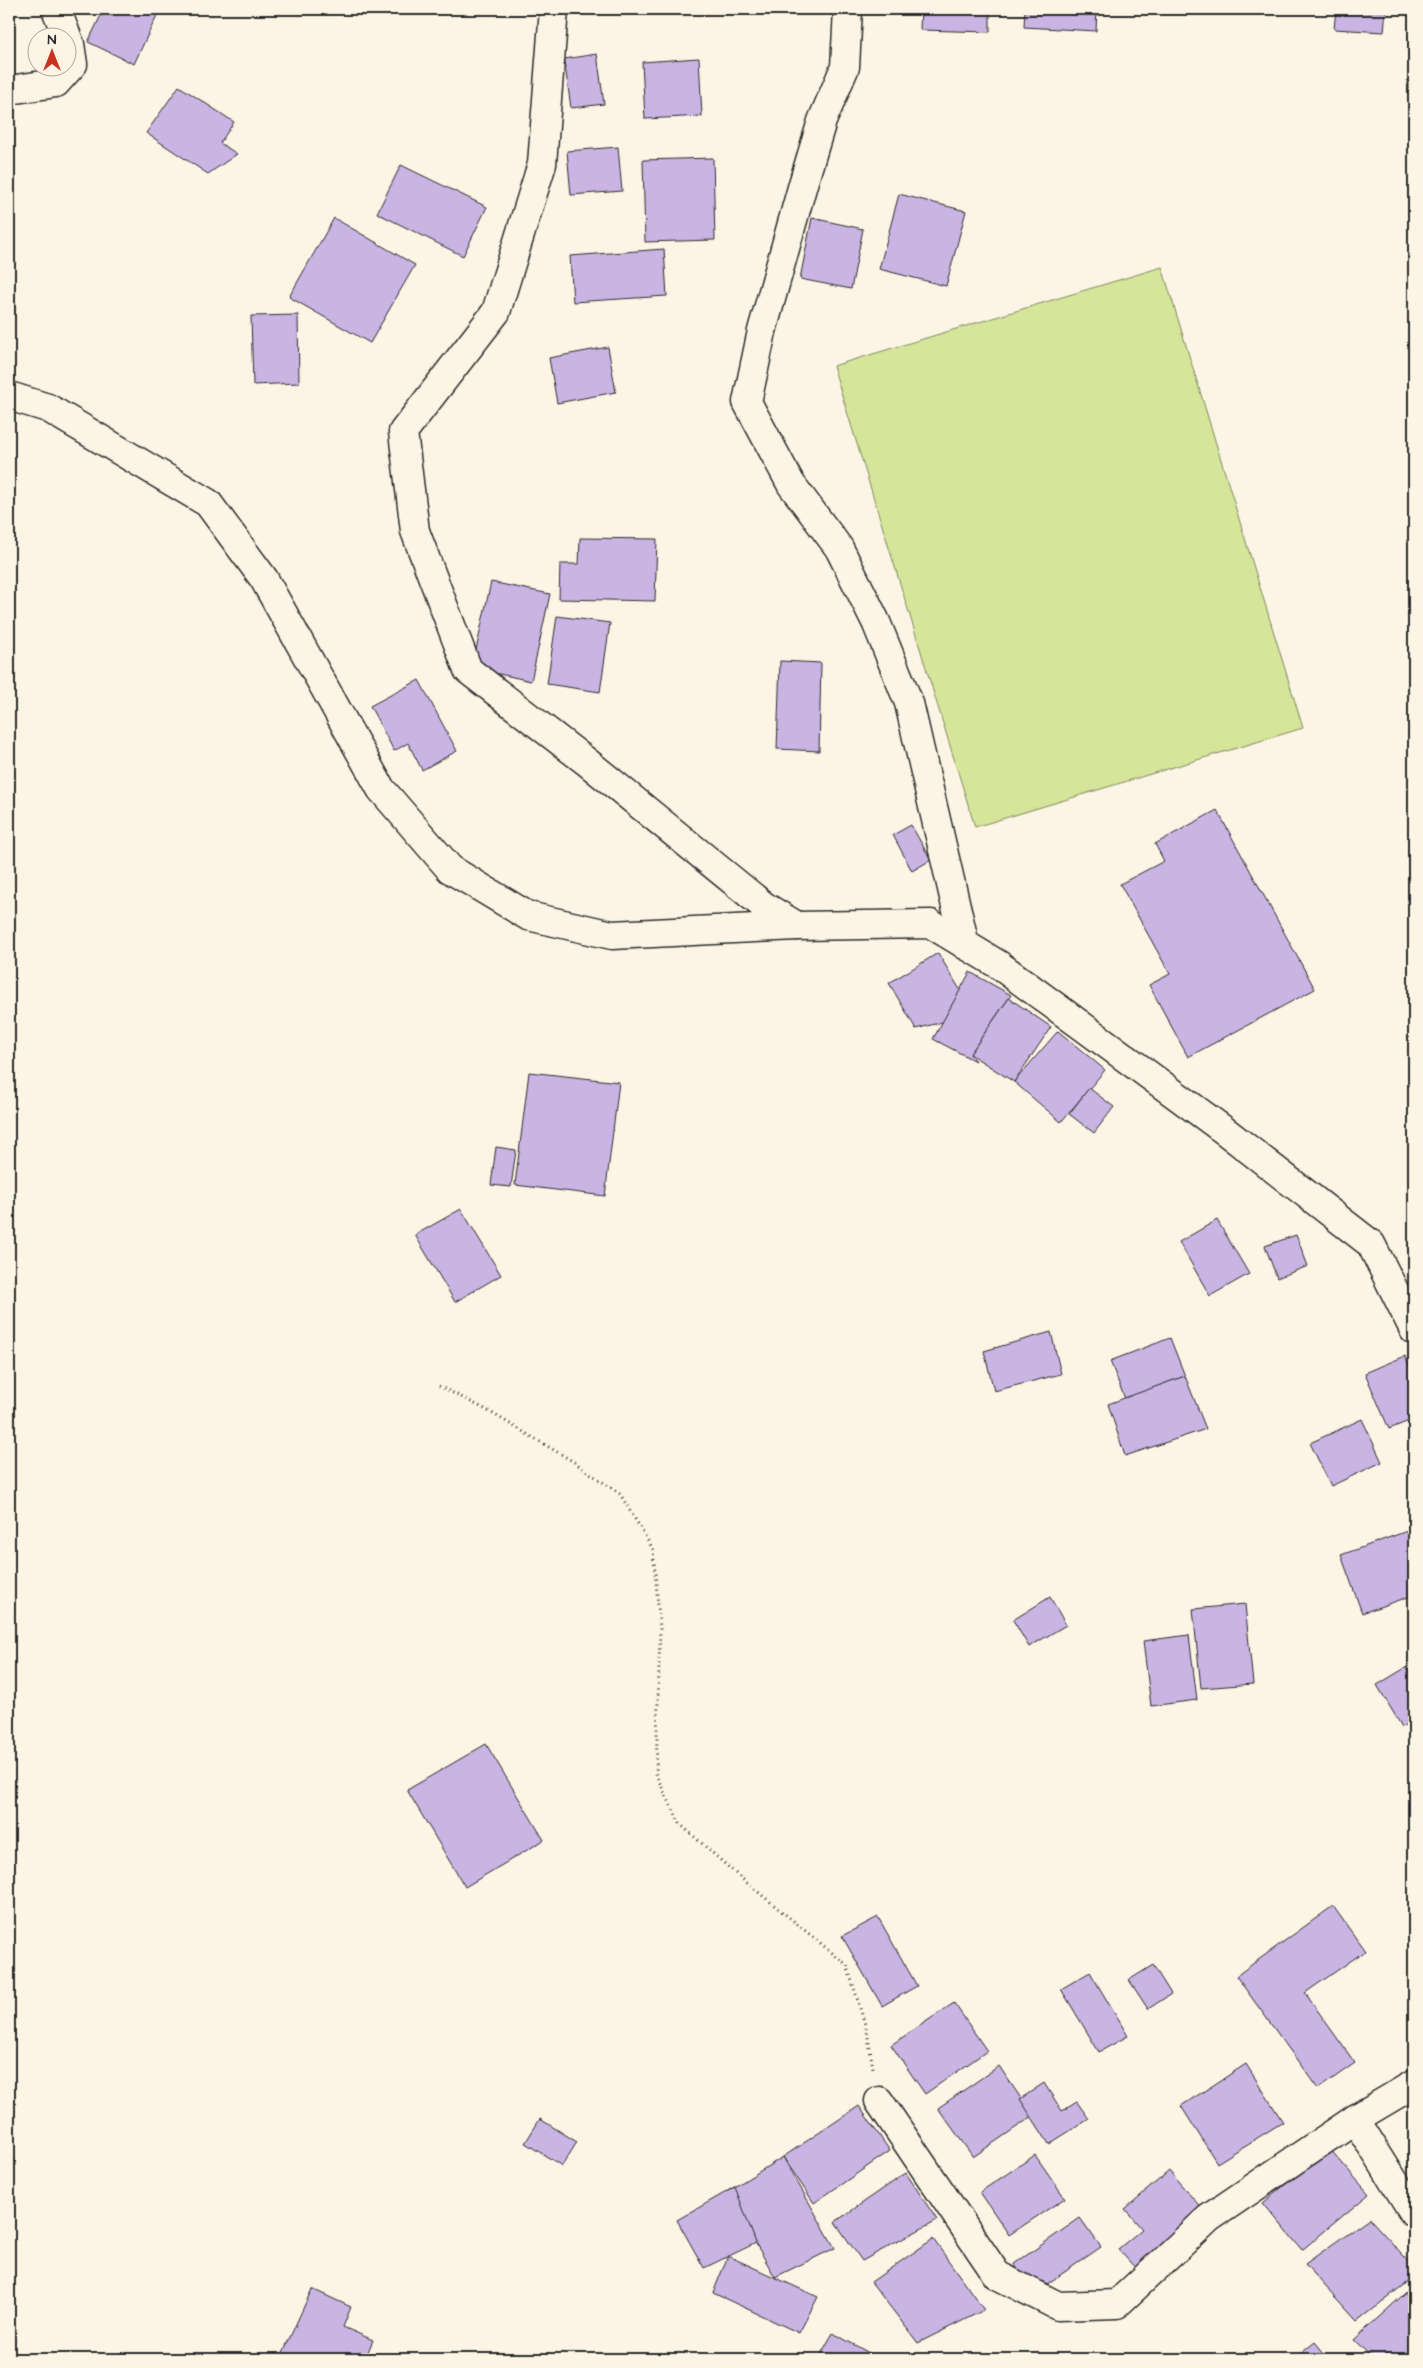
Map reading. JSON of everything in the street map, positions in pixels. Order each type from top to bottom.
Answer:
[{"type":"street","points":[[9,90],[56,83],[73,64],[70,44],[56,9]]},
{"type":"street","points":[[554,9],[542,164],[496,312],[403,432],[415,531],[468,670],[587,762],[764,906],[797,926]]},
{"type":"street","points":[[848,9],[846,66],[822,121],[803,184],[762,332],[747,402],[791,484],[839,548],[876,622],[905,694],[965,945]]},
{"type":"street","points":[[9,396],[48,408],[208,503],[264,579],[381,789],[450,869],[528,916],[612,935],[797,926],[931,924],[999,965],[1226,1131],[1370,1244],[1414,1330]]},
{"type":"street","points":[[879,2101],[998,2275],[1058,2306],[1116,2304],[1209,2218],[1355,2119],[1414,2084]]},
{"type":"street","points":[[1355,2119],[1414,2213]]},
{"type":"path","points":[[439,1386],[485,1409],[574,1462],[620,1494],[653,1549],[660,1628],[656,1775],[680,1824],[735,1873],[847,1965],[867,2031],[879,2101]]},
{"type":"green space","points":[[1162,267],[1303,728],[975,827],[833,366]]},
{"type":"building","points":[[104,9],[160,9],[134,64],[88,42]]},
{"type":"building","points":[[921,9],[990,9],[990,32],[920,30]]},
{"type":"building","points":[[1025,9],[1097,9],[1096,31],[1024,27]]},
{"type":"building","points":[[1336,9],[1386,9],[1384,32],[1334,29]]},
{"type":"building","points":[[597,54],[604,104],[571,108],[564,59]]},
{"type":"building","points":[[699,58],[702,116],[645,119],[642,62]]},
{"type":"building","points":[[179,86],[234,122],[220,143],[237,154],[208,174],[146,133]]},
{"type":"building","points":[[618,147],[622,191],[571,195],[567,151]]},
{"type":"building","points":[[713,158],[715,240],[645,242],[643,160]]},
{"type":"building","points":[[401,165],[487,207],[463,256],[377,213]]},
{"type":"building","points":[[899,194],[966,211],[946,286],[879,269]]},
{"type":"building","points":[[334,218],[415,265],[370,343],[289,297]]},
{"type":"building","points":[[812,218],[863,229],[851,289],[800,279]]},
{"type":"building","points":[[664,249],[667,296],[573,302],[570,256]]},
{"type":"building","points":[[298,315],[299,383],[253,385],[251,316]]},
{"type":"building","points":[[608,347],[616,392],[557,403],[549,358]]},
{"type":"building","points":[[580,538],[657,539],[655,601],[559,599],[560,564],[579,564]]},
{"type":"building","points":[[491,582],[550,594],[531,681],[472,668]]},
{"type":"building","points":[[557,616],[610,623],[600,692],[547,684]]},
{"type":"building","points":[[780,661],[821,663],[819,751],[777,749]]},
{"type":"building","points":[[419,680],[457,751],[422,770],[408,743],[394,751],[370,706]]},
{"type":"building","points":[[1217,810],[1315,989],[1188,1057],[1149,985],[1170,974],[1120,884],[1164,861],[1155,844]]},
{"type":"building","points":[[911,825],[931,860],[912,871],[893,835]]},
{"type":"building","points":[[938,953],[965,998],[946,1021],[916,1029],[889,983]]},
{"type":"building","points":[[970,972],[1011,995],[970,1054],[975,1061],[933,1039]]},
{"type":"building","points":[[1009,998],[1051,1027],[1014,1082],[970,1054]]},
{"type":"building","points":[[1058,1031],[1105,1070],[1061,1122],[1014,1082]]},
{"type":"building","points":[[529,1072],[619,1082],[605,1196],[515,1185]]},
{"type":"building","points":[[1089,1088],[1114,1107],[1094,1133],[1069,1114]]},
{"type":"building","points":[[496,1147],[516,1150],[511,1187],[491,1185]]},
{"type":"building","points":[[461,1209],[501,1275],[455,1302],[415,1235]]},
{"type":"building","points":[[1217,1220],[1249,1274],[1210,1296],[1179,1242]]},
{"type":"building","points":[[1296,1235],[1308,1266],[1277,1278],[1265,1246]]},
{"type":"building","points":[[1051,1332],[1061,1374],[994,1391],[984,1351]]},
{"type":"building","points":[[1170,1338],[1185,1376],[1125,1399],[1110,1361]]},
{"type":"building","points":[[1405,1356],[1414,1377],[1414,1419],[1389,1429],[1365,1373]]},
{"type":"building","points":[[1185,1376],[1206,1429],[1125,1456],[1108,1404]]},
{"type":"building","points":[[1362,1419],[1382,1462],[1331,1486],[1310,1443]]},
{"type":"building","points":[[1410,1530],[1414,1542],[1414,1595],[1362,1613],[1341,1555]]},
{"type":"building","points":[[1050,1597],[1066,1625],[1029,1647],[1013,1620]]},
{"type":"building","points":[[1245,1604],[1253,1684],[1201,1688],[1193,1609]]},
{"type":"building","points":[[1189,1635],[1197,1700],[1151,1706],[1143,1641]]},
{"type":"building","points":[[1407,1667],[1414,1678],[1414,1720],[1402,1727],[1377,1685]]},
{"type":"building","points":[[486,1744],[544,1840],[465,1887],[407,1790]]},
{"type":"building","points":[[1333,1906],[1365,1951],[1305,1993],[1355,2063],[1318,2089],[1236,1976]]},
{"type":"building","points":[[878,1917],[917,1986],[882,2006],[842,1936]]},
{"type":"building","points":[[1153,1965],[1171,1994],[1148,2009],[1129,1980]]},
{"type":"building","points":[[1090,1972],[1128,2036],[1099,2052],[1061,1989]]},
{"type":"building","points":[[954,2003],[987,2051],[925,2094],[891,2045]]},
{"type":"building","points":[[1246,2064],[1283,2122],[1217,2163],[1181,2106]]},
{"type":"building","points":[[999,2066],[1033,2116],[973,2157],[938,2108]]},
{"type":"building","points":[[1044,2083],[1062,2111],[1077,2102],[1089,2119],[1049,2144],[1020,2099]]},
{"type":"building","points":[[859,2106],[890,2151],[814,2203],[783,2157]]},
{"type":"building","points":[[540,2119],[577,2142],[562,2166],[525,2143]]},
{"type":"building","points":[[1329,2148],[1369,2194],[1302,2250],[1263,2203]]},
{"type":"building","points":[[1035,2155],[1065,2198],[1009,2235],[980,2192]]},
{"type":"building","points":[[783,2157],[835,2248],[775,2277],[726,2192]]},
{"type":"building","points":[[1169,2171],[1205,2212],[1137,2270],[1118,2249],[1142,2229],[1125,2209]]},
{"type":"building","points":[[906,2173],[937,2220],[862,2261],[835,2222]]},
{"type":"building","points":[[735,2187],[756,2243],[704,2268],[677,2220]]},
{"type":"building","points":[[1080,2218],[1101,2247],[1034,2293],[1014,2264]]},
{"type":"building","points":[[1369,2218],[1414,2267],[1414,2277],[1357,2321],[1305,2264]]},
{"type":"building","points":[[933,2239],[984,2310],[918,2343],[871,2282]]},
{"type":"building","points":[[728,2256],[818,2297],[799,2333],[713,2293]]},
{"type":"building","points":[[1414,2285],[1414,2356],[1410,2359],[1374,2359],[1354,2340]]},
{"type":"building","points":[[312,2289],[351,2307],[343,2327],[373,2340],[365,2359],[280,2359]]},
{"type":"building","points":[[833,2333],[880,2359],[818,2359]]},
{"type":"building","points":[[1315,2342],[1329,2359],[1294,2359]]}]
